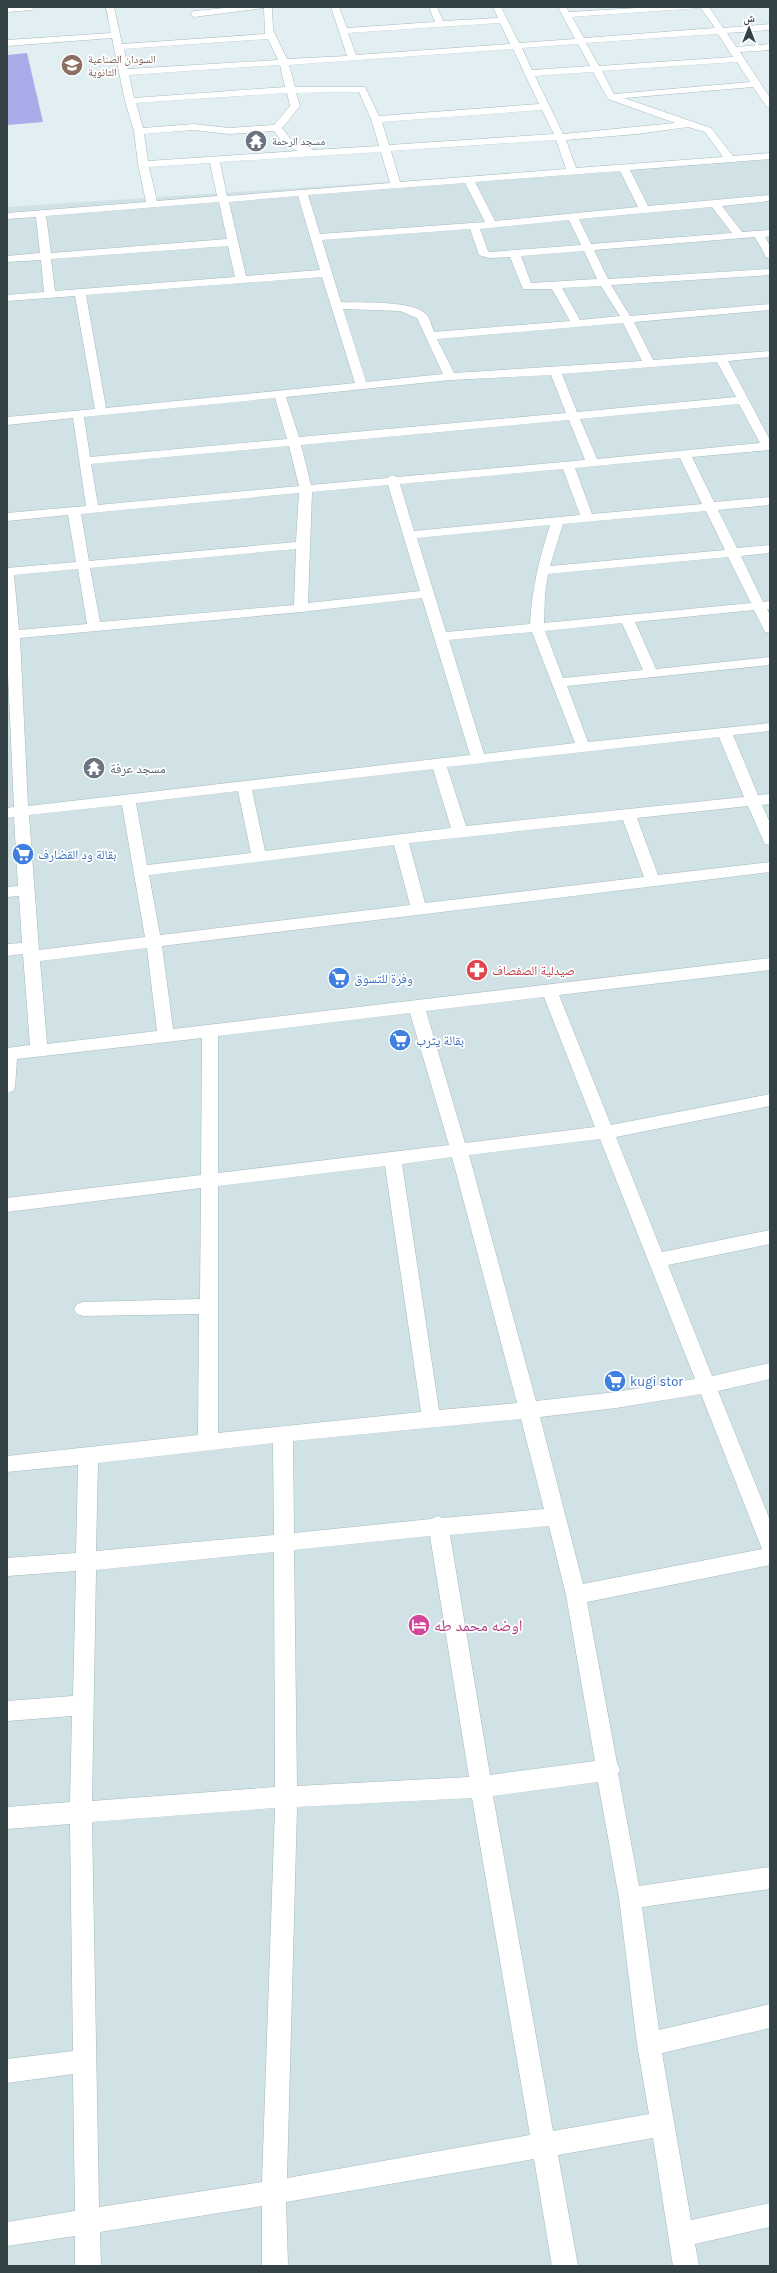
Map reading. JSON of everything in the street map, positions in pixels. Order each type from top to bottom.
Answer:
[{"type":"street","points":[[7,9],[32,7]]},
{"type":"street","points":[[110,7],[130,101],[139,131],[143,164],[152,204]]},
{"type":"street","points":[[195,14],[260,7]]},
{"type":"street","points":[[139,131],[194,127],[229,132],[277,128],[295,106],[284,63],[268,30],[268,7]]},
{"type":"street","points":[[335,7],[352,58]]},
{"type":"street","points":[[432,7],[440,24]]},
{"type":"street","points":[[497,7],[531,73],[545,107],[560,137],[572,172]]},
{"type":"street","points":[[698,7],[565,11],[611,97],[708,130],[730,159]]},
{"type":"street","points":[[705,7],[770,105]]},
{"type":"street","points":[[343,31],[504,20]]},
{"type":"street","points":[[125,72],[284,63],[770,27]]},
{"type":"street","points":[[7,43],[115,35]]},
{"type":"street","points":[[119,47],[203,37],[271,36]]},
{"type":"street","points":[[734,50],[770,47]]},
{"type":"street","points":[[531,73],[739,59]]},
{"type":"street","points":[[611,97],[756,84]]},
{"type":"street","points":[[130,101],[290,90],[362,89],[376,119],[396,185]]},
{"type":"street","points":[[376,119],[545,107]]},
{"type":"street","points":[[143,164],[637,132],[688,124]]},
{"type":"street","points":[[277,128],[288,143],[311,153]]},
{"type":"street","points":[[7,216],[770,156]]},
{"type":"street","points":[[214,159],[241,280]]},
{"type":"street","points":[[624,168],[645,210]]},
{"type":"street","points":[[469,180],[491,224]]},
{"type":"street","points":[[302,193],[317,236],[335,305],[361,386]]},
{"type":"street","points":[[317,236],[474,226],[716,205],[770,198]]},
{"type":"street","points":[[716,205],[738,234]]},
{"type":"street","points":[[41,214],[50,294]]},
{"type":"street","points":[[573,217],[604,282],[627,319],[649,364]]},
{"type":"street","points":[[474,226],[486,254],[738,234],[770,233]]},
{"type":"street","points":[[758,234],[770,255]]},
{"type":"street","points":[[7,259],[233,242]]},
{"type":"street","points":[[514,252],[527,288],[770,272]]},
{"type":"street","points":[[7,298],[326,273]]},
{"type":"street","points":[[555,285],[577,324]]},
{"type":"street","points":[[80,292],[101,411]]},
{"type":"street","points":[[335,305],[411,310],[422,316],[450,377]]},
{"type":"street","points":[[430,336],[770,308]]},
{"type":"street","points":[[7,421],[450,377],[555,372],[770,354]]},
{"type":"street","points":[[7,517],[306,489],[392,479],[685,455],[769,446],[742,400],[721,358]]},
{"type":"street","points":[[555,372],[592,462]]},
{"type":"street","points":[[279,393],[294,441],[306,489],[302,545],[301,608]]},
{"type":"street","points":[[84,461],[742,400]]},
{"type":"street","points":[[78,414],[84,461],[93,509]]},
{"type":"street","points":[[685,455],[732,553],[764,605],[770,629]]},
{"type":"street","points":[[567,464],[587,518]]},
{"type":"street","points":[[392,479],[408,535],[479,760]]},
{"type":"street","points":[[408,535],[770,501]]},
{"type":"street","points":[[74,511],[82,565],[94,627]]},
{"type":"street","points":[[557,522],[536,600],[537,628],[583,746]]},
{"type":"street","points":[[39,1050],[26,890],[14,812],[7,573],[302,545]]},
{"type":"street","points":[[543,571],[770,549]]},
{"type":"street","points":[[10,635],[301,608],[427,594]]},
{"type":"street","points":[[440,637],[627,620],[764,605]]},
{"type":"street","points":[[627,620],[651,673]]},
{"type":"street","points":[[559,683],[770,661]]},
{"type":"street","points":[[14,812],[479,760],[583,746],[770,727]]},
{"type":"street","points":[[724,732],[770,840]]},
{"type":"street","points":[[439,764],[460,832]]},
{"type":"street","points":[[244,787],[259,857]]},
{"type":"street","points":[[141,871],[400,838],[770,799]]},
{"type":"street","points":[[128,800],[154,942],[166,1036]]},
{"type":"street","points":[[628,814],[653,881]]},
{"type":"street","points":[[400,838],[419,910]]},
{"type":"street","points":[[7,950],[30,952],[154,942],[770,867]]},
{"type":"street","points":[[7,892],[26,890]]},
{"type":"street","points":[[7,1087],[8,1054],[770,964]]},
{"type":"street","points":[[549,989],[607,1132],[656,1260],[708,1385],[770,1545]]},
{"type":"street","points":[[416,1006],[459,1151],[529,1411],[576,1595],[609,1770],[630,1898],[649,2044],[686,2266]]},
{"type":"street","points":[[208,1442],[210,1031]]},
{"type":"street","points":[[7,1205],[393,1160],[607,1132],[770,1100]]},
{"type":"street","points":[[393,1160],[430,1418]]},
{"type":"street","points":[[656,1260],[770,1237]]},
{"type":"street","points":[[82,1309],[209,1306]]},
{"type":"street","points":[[7,1464],[88,1457],[283,1433],[430,1418],[529,1411],[708,1385],[770,1371]]},
{"type":"street","points":[[275,2266],[274,2192],[286,1797],[283,1433]]},
{"type":"street","points":[[88,1457],[84,1704],[80,1813],[86,2061],[88,2266]]},
{"type":"street","points":[[7,1567],[87,1562],[438,1525],[556,1517]]},
{"type":"street","points":[[438,1525],[481,1786],[545,2144],[565,2266]]},
{"type":"street","points":[[576,1595],[770,1556]]},
{"type":"street","points":[[7,1711],[84,1704]]},
{"type":"street","points":[[7,1818],[286,1797],[481,1786],[609,1770]]},
{"type":"street","points":[[630,1898],[770,1878]]},
{"type":"street","points":[[649,2044],[770,2016]]},
{"type":"street","points":[[7,2071],[86,2061]]},
{"type":"street","points":[[7,2234],[88,2220],[274,2192],[663,2124]]},
{"type":"street","points":[[681,2235],[770,2214]]},
{"type":"shaded area","points":[[27,53],[43,122],[7,125],[7,55]]},
{"type":"shaded area","points":[[770,157],[770,2266],[7,2266],[7,207]]},
{"type":"place","name":"السودان الصناعية الثانوية","points":[[72,65]]},
{"type":"place","name":"مسجد الرحمة","points":[[256,141]]},
{"type":"place","name":"مسجد عرفة","points":[[94,768]]},
{"type":"place","name":"بقالة ود القضارف","points":[[23,854]]},
{"type":"place","name":"صيدلية الصفصاف","points":[[477,970]]},
{"type":"place","name":"وفرة للتسوق","points":[[339,978]]},
{"type":"place","name":"بقالة يثرب","points":[[400,1040]]},
{"type":"place","name":"kugi stor","points":[[615,1381]]},
{"type":"place","name":"اوضه محمد طه","points":[[419,1625]]}]
